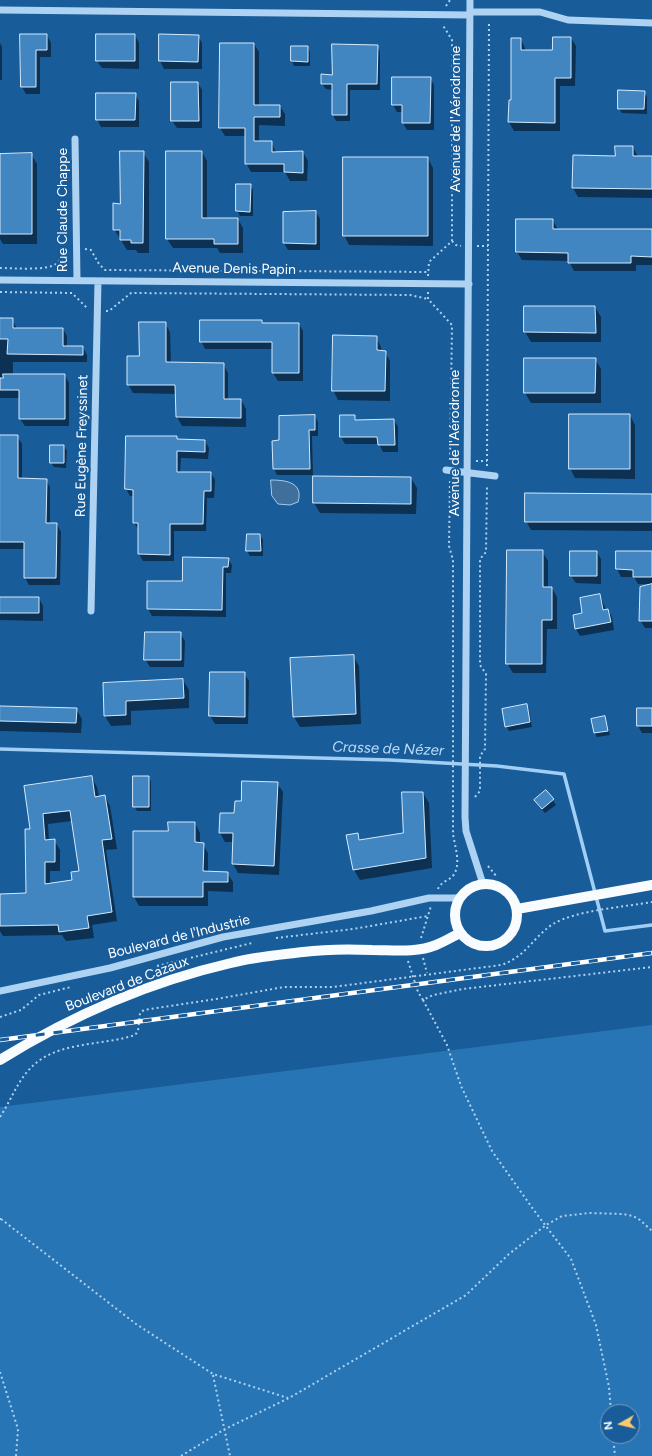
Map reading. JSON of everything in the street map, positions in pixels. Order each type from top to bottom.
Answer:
[{"type":"main road","points":[[483,884],[496,886],[508,893],[517,909],[517,920],[514,930],[507,939],[488,947],[477,946],[468,941],[460,933],[454,915],[460,898],[466,891],[483,884]]},
{"type":"main road","points":[[517,909],[652,885]]},
{"type":"main road","name":"Boulevard de Cazaux","points":[[0,1060],[68,1021],[140,991],[191,973],[232,962],[305,951],[345,949],[406,950],[435,946],[460,933]]},
{"type":"street","name":"Avenue de l'Aérodrome","points":[[470,0],[466,831],[483,884]]},
{"type":"street","points":[[0,10],[445,15],[540,12],[568,20],[652,23]]},
{"type":"street","name":"Rue Claude Chappe","points":[[75,139],[77,280]]},
{"type":"street","name":"Avenue Denis Papin","points":[[0,280],[469,284]]},
{"type":"street","name":"Rue Eugène Freyssinet","points":[[91,611],[98,281]]},
{"type":"street","points":[[448,470],[495,476]]},
{"type":"street","name":"Boulevard de l'Industrie","points":[[0,991],[110,968],[223,937],[371,911],[435,897],[460,898]]},
{"type":"path","points":[[428,300],[429,262],[452,241],[452,40],[444,27],[446,5],[450,0]]},
{"type":"path","points":[[474,798],[480,791],[480,756],[485,749],[486,674],[480,665],[480,559],[486,552],[489,19]]},
{"type":"path","points":[[0,268],[46,268],[56,264],[63,254],[64,248],[76,248],[91,250],[99,264],[105,270],[428,272]]},
{"type":"path","points":[[0,292],[72,293],[89,310],[98,311],[108,311],[131,293],[410,295],[428,300],[452,325],[448,470],[449,546],[453,560],[453,834],[458,865],[453,876],[439,886],[428,916]]},
{"type":"path","points":[[487,864],[497,877]]},
{"type":"path","points":[[0,1117],[23,1078],[38,1061],[64,1050],[135,1035],[138,1030],[140,1013],[144,1010],[284,987],[324,988],[507,963],[528,950],[544,931],[554,924],[585,913],[652,902]]},
{"type":"path","points":[[406,950],[412,976],[447,1045],[461,1086],[492,1151],[546,1225],[568,1252],[596,1325],[610,1386],[611,1404]]},
{"type":"path","points":[[423,1000],[433,995],[463,989],[652,967]]},
{"type":"path","points":[[181,1456],[225,1429],[289,1398],[466,1296],[509,1254],[546,1225],[562,1216],[572,1214],[623,1214],[633,1216],[640,1220],[652,1232]]},
{"type":"path","points":[[0,1223],[1,1219],[136,1324],[213,1374],[289,1398]]},
{"type":"path","points":[[0,1372],[18,1429],[16,1456]]},
{"type":"path","points":[[213,1374],[230,1456]]},
{"type":"path","points":[[614,1444],[615,1456]]},
{"type":"shaded area","points":[[271,480],[287,482],[296,486],[299,495],[298,502],[290,505],[278,504],[272,496]]},
{"type":"shaded area","points":[[652,1025],[652,1456],[0,1456],[0,1107]]},
{"type":"building","points":[[20,34],[47,34],[47,50],[36,50],[36,87],[21,87]]},
{"type":"building","points":[[96,34],[135,34],[135,61],[96,61]]},
{"type":"building","points":[[159,34],[199,35],[198,62],[159,61]]},
{"type":"building","points":[[553,37],[571,37],[571,78],[555,78],[555,123],[508,122],[509,100],[511,100],[511,38],[521,38],[521,50],[552,50]]},
{"type":"building","points":[[220,43],[254,43],[254,105],[280,105],[280,117],[254,117],[254,141],[272,141],[272,152],[303,151],[303,173],[284,172],[284,164],[245,164],[245,128],[219,128]]},
{"type":"building","points":[[332,44],[378,45],[377,84],[347,84],[347,115],[332,115],[332,84],[321,84],[321,74],[332,75]]},
{"type":"building","points":[[291,46],[308,46],[308,62],[291,61]]},
{"type":"building","points":[[392,77],[431,77],[430,123],[402,123],[402,105],[392,105]]},
{"type":"building","points":[[171,82],[198,82],[199,121],[171,121]]},
{"type":"building","points":[[618,90],[645,91],[644,109],[618,109]]},
{"type":"building","points":[[96,93],[136,93],[135,120],[96,120]]},
{"type":"building","points":[[615,146],[633,146],[633,156],[652,156],[652,189],[572,188],[573,155],[615,156]]},
{"type":"building","points":[[120,151],[144,151],[143,243],[131,243],[131,240],[120,240],[120,230],[113,230],[113,203],[120,204]]},
{"type":"building","points":[[166,151],[202,151],[202,218],[238,218],[238,244],[214,244],[214,239],[166,239]]},
{"type":"building","points":[[32,153],[32,234],[0,234],[0,154]]},
{"type":"building","points":[[343,157],[428,157],[428,236],[343,236]]},
{"type":"building","points":[[236,184],[251,184],[250,212],[236,211]]},
{"type":"building","points":[[316,211],[316,244],[283,243],[283,212]]},
{"type":"building","points":[[516,219],[553,219],[553,229],[652,229],[652,257],[631,256],[631,263],[568,263],[568,253],[516,252]]},
{"type":"building","points":[[524,306],[595,306],[596,333],[524,332]]},
{"type":"building","points":[[0,318],[13,318],[13,328],[63,328],[63,346],[83,346],[83,355],[7,354],[8,339],[0,339]]},
{"type":"building","points":[[200,320],[262,320],[262,323],[299,323],[299,373],[272,373],[272,342],[200,342]]},
{"type":"building","points":[[139,322],[166,322],[166,362],[224,363],[224,399],[241,399],[241,418],[176,417],[175,385],[127,385],[127,356],[139,356]]},
{"type":"building","points":[[333,335],[377,336],[377,350],[386,351],[385,391],[332,391]]},
{"type":"building","points":[[524,358],[596,358],[595,393],[524,393]]},
{"type":"building","points":[[3,374],[65,374],[65,419],[19,419],[19,390],[0,390],[0,378],[3,378]]},
{"type":"building","points":[[569,414],[630,414],[630,469],[569,469]]},
{"type":"building","points":[[315,415],[315,430],[309,430],[310,469],[273,469],[272,441],[279,440],[279,416]]},
{"type":"building","points":[[340,415],[355,415],[355,420],[394,419],[395,445],[378,445],[377,437],[340,437]]},
{"type":"building","points":[[0,435],[18,435],[18,478],[47,479],[46,523],[57,523],[56,578],[24,578],[24,542],[0,542]]},
{"type":"building","points":[[126,436],[177,436],[177,439],[205,440],[205,452],[177,451],[177,472],[211,472],[211,491],[204,491],[203,524],[170,524],[170,555],[138,554],[138,523],[133,523],[133,490],[125,489]]},
{"type":"building","points":[[50,445],[64,445],[64,463],[50,463]]},
{"type":"building","points":[[313,476],[411,477],[411,504],[313,503]]},
{"type":"building","points":[[525,493],[652,494],[652,522],[525,522]]},
{"type":"building","points":[[247,534],[260,534],[261,551],[246,551]]},
{"type":"building","points":[[507,550],[543,550],[543,587],[552,587],[552,620],[542,620],[542,664],[506,664]]},
{"type":"building","points":[[570,551],[597,551],[597,576],[570,576]]},
{"type":"building","points":[[616,551],[652,551],[652,577],[633,577],[633,570],[616,569]]},
{"type":"building","points":[[183,557],[229,558],[228,567],[223,567],[222,610],[147,609],[147,581],[182,581]]},
{"type":"building","points":[[652,584],[652,621],[639,621],[640,587]]},
{"type":"building","points":[[600,594],[603,610],[608,609],[611,622],[575,629],[573,615],[582,613],[580,598]]},
{"type":"building","points":[[0,597],[39,597],[39,613],[0,613]]},
{"type":"building","points":[[145,632],[181,632],[181,660],[144,660]]},
{"type":"building","points":[[354,655],[356,714],[293,717],[290,658]]},
{"type":"building","points":[[210,672],[245,672],[245,717],[209,716]]},
{"type":"building","points":[[183,679],[184,698],[126,701],[126,715],[104,716],[103,683]]},
{"type":"building","points":[[527,704],[530,722],[505,727],[502,709]]},
{"type":"building","points":[[0,706],[77,708],[76,723],[0,721]]},
{"type":"building","points":[[637,708],[652,708],[652,726],[637,726]]},
{"type":"building","points":[[605,716],[608,731],[594,733],[591,719]]},
{"type":"building","points":[[92,776],[95,797],[105,795],[112,839],[102,840],[112,912],[87,916],[89,928],[59,932],[58,925],[0,926],[0,894],[26,893],[25,829],[30,829],[24,786]],"holes":[[[70,811],[79,871],[71,872],[72,880],[45,884],[45,862],[55,862],[55,839],[45,840],[43,814]]]},
{"type":"building","points":[[133,776],[149,776],[149,807],[133,807]]},
{"type":"building","points":[[242,781],[278,782],[274,866],[232,864],[233,833],[219,833],[220,813],[234,813],[235,801],[241,801]]},
{"type":"building","points":[[546,790],[554,799],[542,809],[534,800]]},
{"type":"building","points":[[402,792],[423,792],[426,858],[353,870],[346,835],[358,833],[359,840],[403,833]]},
{"type":"building","points":[[168,822],[195,822],[195,842],[204,843],[203,871],[228,872],[228,882],[203,882],[203,897],[133,897],[133,831],[168,831]]},
{"type":"waterway","name":"Crasse de Nézer","points":[[0,749],[390,760],[497,766],[564,774],[605,931],[652,925]]},
{"type":"railway","points":[[0,1040],[652,953]]}]
